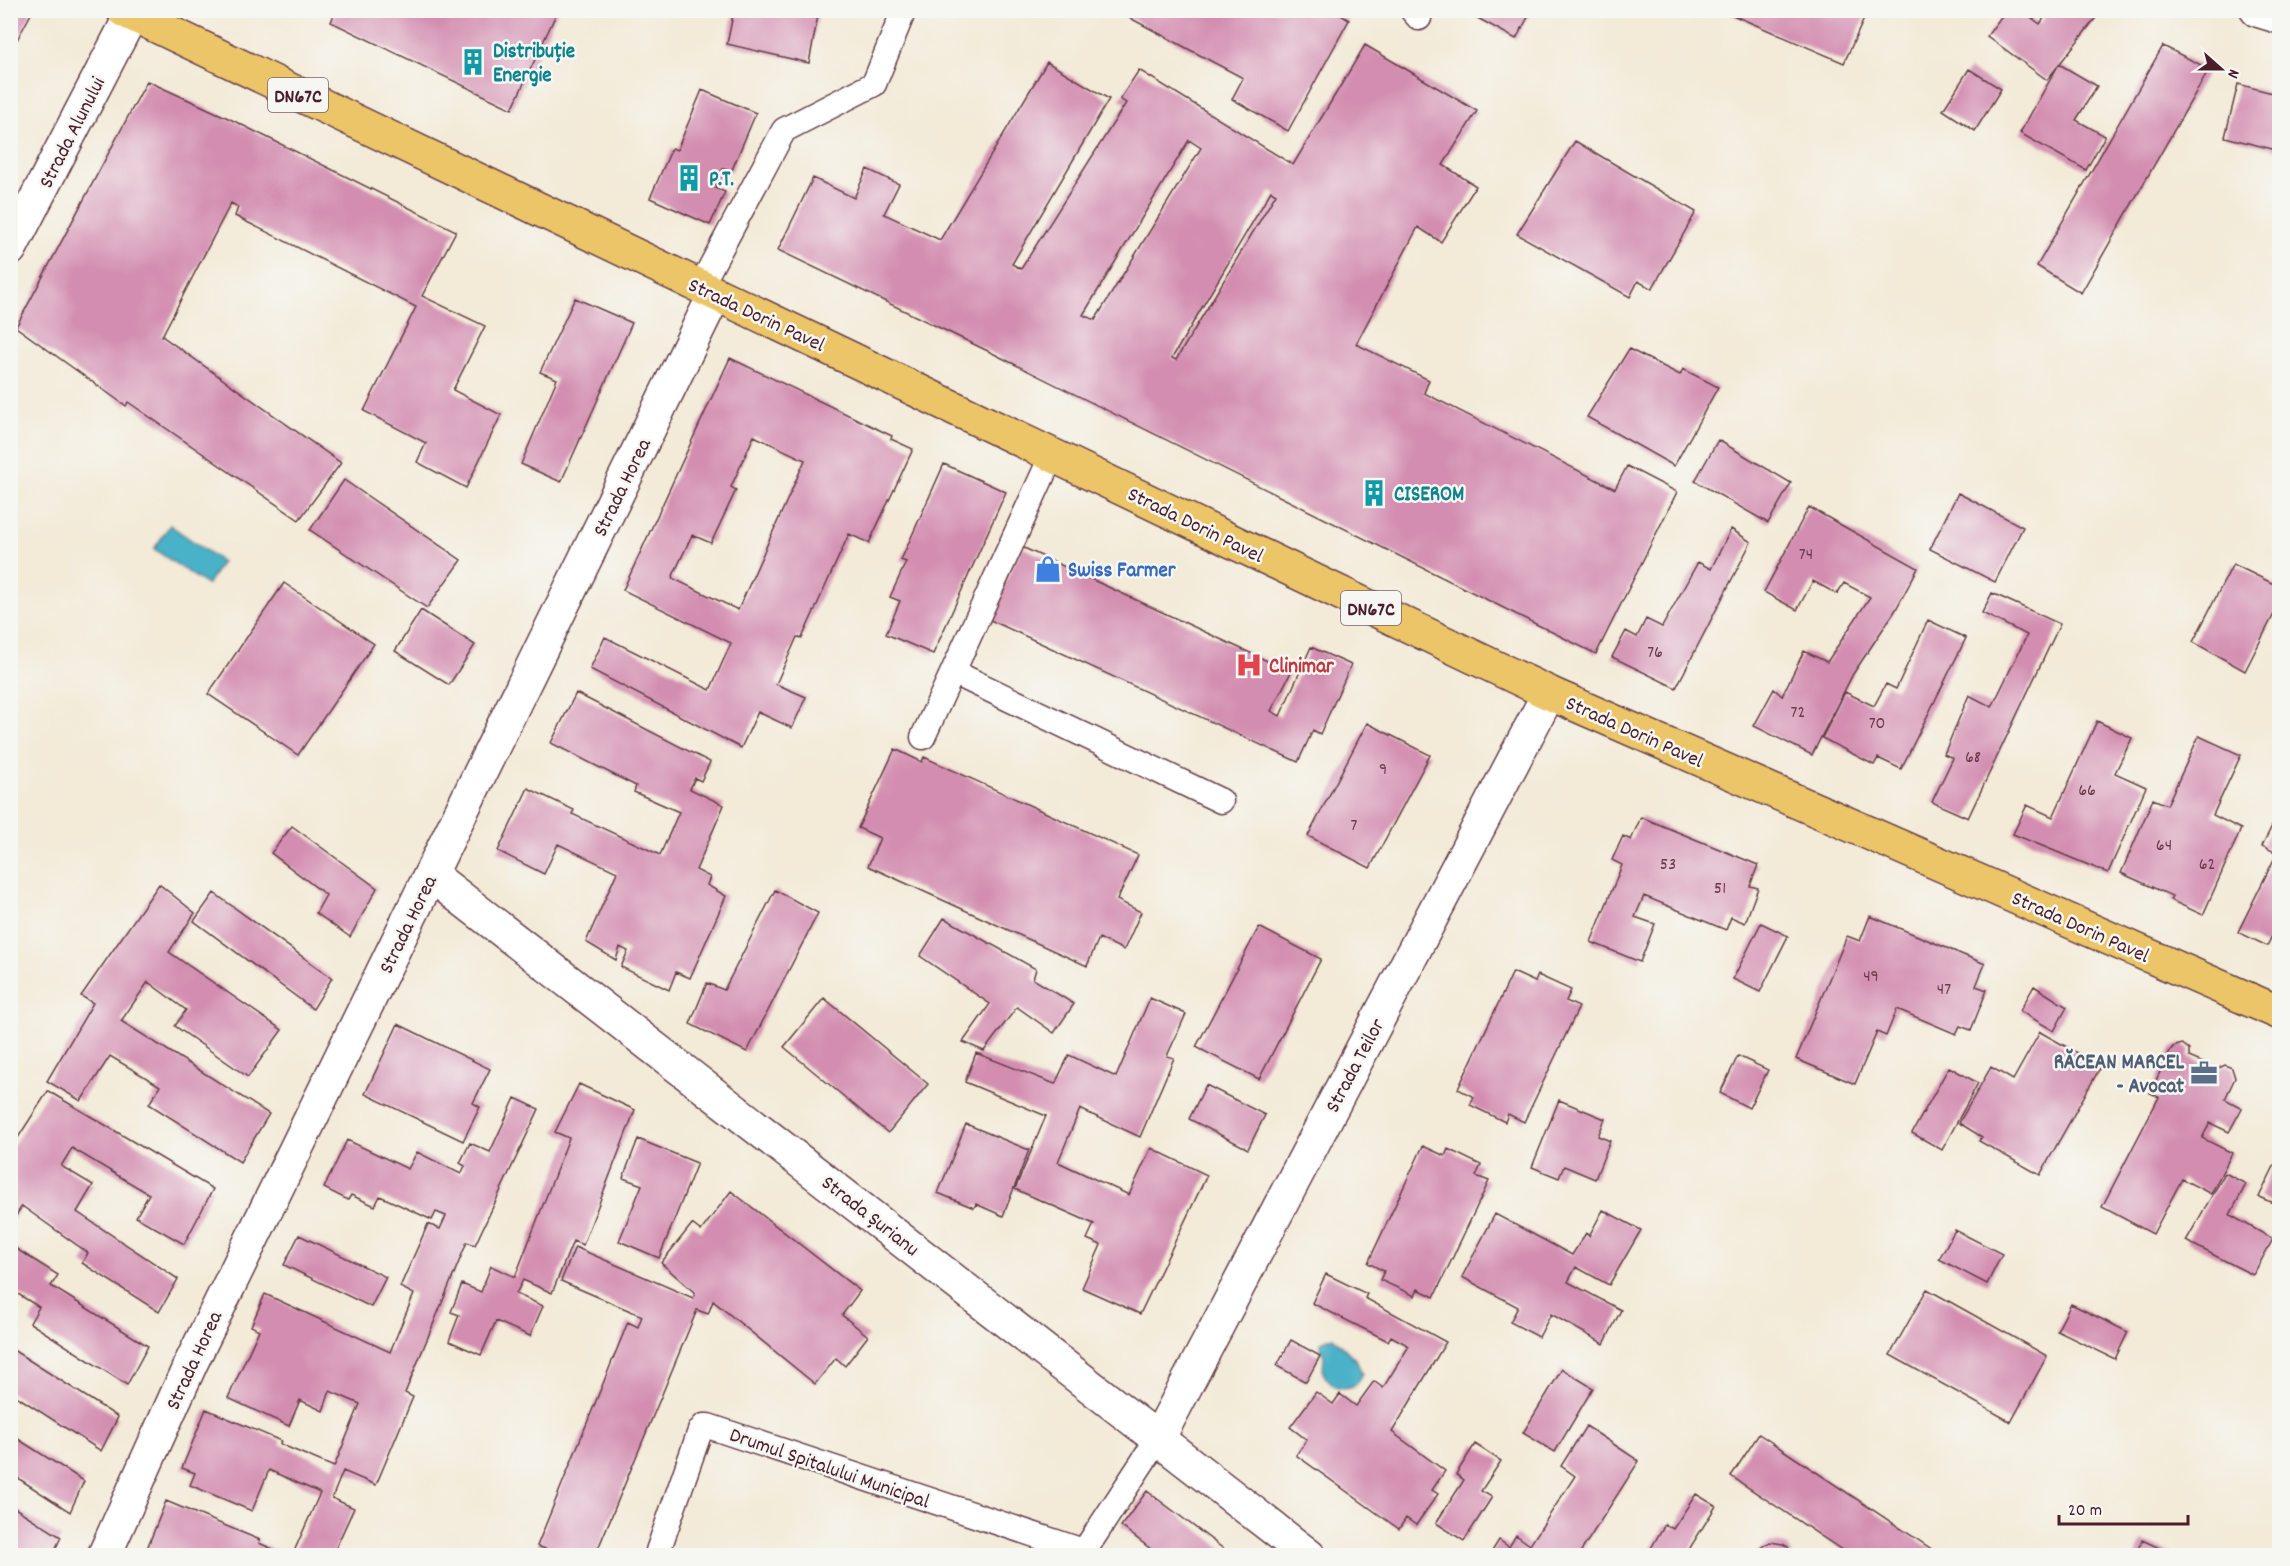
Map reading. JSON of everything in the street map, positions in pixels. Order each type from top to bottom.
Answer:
[{"type":"main road","name":"Strada Dorin Pavel","points":[[130,12],[1549,693],[2276,1005]]},
{"type":"street","name":"Strada Alunului","points":[[10,249],[130,12]]},
{"type":"street","name":"Strada Horea","points":[[104,1556],[196,1352],[431,875],[707,290]]},
{"type":"street","name":"Strada Teilor","points":[[1159,1437],[1549,693]]},
{"type":"street","name":"Strada Șurianu","points":[[431,875],[1159,1437],[1309,1556]]},
{"type":"lane","points":[[707,290],[784,130],[874,84],[904,10]]},
{"type":"lane","points":[[923,737],[1052,455]]},
{"type":"lane","points":[[953,672],[1221,801]]},
{"type":"lane","name":"Drumul Spitalului Municipal","points":[[658,1551],[700,1431],[704,1426],[1082,1553],[1159,1437]]},
{"type":"water","points":[[170,525],[222,562],[207,585],[154,549]]},
{"type":"water","points":[[1333,1337],[1356,1360],[1362,1373],[1356,1385],[1341,1388],[1329,1382],[1323,1373],[1324,1355],[1321,1351],[1321,1342]]},
{"type":"building","points":[[10,10],[32,12],[10,53]]},
{"type":"building","name":"Distribuție Energie","points":[[336,10],[558,10],[512,109],[331,22]]},
{"type":"building","points":[[734,10],[819,10],[809,63],[727,44]]},
{"type":"building","points":[[1115,10],[1333,10],[1349,20],[1288,131],[1232,99],[1243,78]]},
{"type":"building","points":[[1463,10],[1532,10],[1516,39]]},
{"type":"building","points":[[1721,10],[1868,10],[1844,63]]},
{"type":"building","points":[[2006,10],[2021,10],[2040,24],[2049,10],[2102,10],[2047,80],[1987,36]]},
{"type":"building","points":[[1365,45],[1477,111],[1443,165],[1476,186],[1441,242],[1418,227],[1356,344],[1429,380],[1424,393],[1615,489],[1627,466],[1677,492],[1596,654],[990,352],[778,250],[813,178],[854,198],[867,169],[899,184],[884,214],[940,240],[1047,62],[1109,99],[1012,264],[1021,269],[1126,103],[1120,99],[1139,70],[1293,165]],"holes":[[[1189,140],[1201,148],[1095,320],[1083,315]],[[1271,191],[1276,194],[1176,360],[1172,358]]]},
{"type":"building","points":[[2163,46],[2209,69],[2081,293],[2037,266]]},
{"type":"building","points":[[2059,64],[2097,86],[2076,120],[2105,136],[2086,170],[2020,133]]},
{"type":"building","points":[[1969,69],[2001,89],[1975,131],[1943,110]]},
{"type":"building","points":[[147,81],[226,117],[456,231],[422,296],[485,326],[453,390],[501,415],[466,488],[417,462],[426,443],[364,411],[416,307],[235,216],[238,207],[231,203],[162,336],[341,463],[299,520],[128,402],[126,406],[16,327]]},
{"type":"building","points":[[2238,84],[2280,95],[2280,151],[2225,137]]},
{"type":"building","points":[[702,90],[756,113],[731,172],[723,169],[715,188],[725,192],[710,225],[650,198],[672,148],[677,150]]},
{"type":"building","points":[[1575,141],[1696,212],[1652,289],[1638,281],[1630,297],[1517,234]]},
{"type":"building","points":[[575,298],[632,323],[561,482],[521,464],[557,379],[540,372]]},
{"type":"building","points":[[1629,349],[1680,375],[1683,369],[1718,387],[1674,466],[1587,417]]},
{"type":"building","points":[[730,358],[892,436],[891,439],[913,449],[869,543],[849,534],[802,638],[797,637],[776,684],[806,697],[792,728],[758,712],[741,748],[590,669],[605,637],[710,690],[731,643],[623,590]],"holes":[[[754,436],[805,460],[738,610],[672,578],[692,535],[711,543],[736,490],[731,487]]]},
{"type":"building","points":[[1718,440],[1791,483],[1768,523],[1695,481]]},
{"type":"building","points":[[944,464],[1006,492],[933,654],[886,634],[900,601],[890,597],[906,562],[901,560]]},
{"type":"building","points":[[344,480],[461,560],[427,608],[310,530]]},
{"type":"building","points":[[1958,493],[2023,527],[1995,582],[1930,549]]},
{"type":"building","points":[[1809,507],[1918,568],[1895,611],[1853,674],[1812,755],[1754,726],[1774,689],[1782,696],[1804,651],[1827,662],[1870,597],[1844,583],[1837,594],[1813,581],[1797,610],[1764,592]]},
{"type":"building","points":[[1731,529],[1751,542],[1676,688],[1612,657],[1626,631],[1637,637],[1646,619],[1662,627],[1698,562],[1711,569]]},
{"type":"building","points":[[1022,547],[1291,672],[1271,711],[1280,716],[1311,647],[1351,665],[1320,734],[1313,730],[1298,762],[988,619]]},
{"type":"building","points":[[2233,564],[2280,587],[2280,602],[2245,671],[2193,642]]},
{"type":"building","points":[[284,583],[374,644],[298,755],[208,694]]},
{"type":"building","points":[[1992,593],[2060,624],[1968,818],[1932,802],[1953,758],[1944,754],[1969,695],[1992,707],[2027,635],[1982,613]]},
{"type":"building","points":[[421,610],[475,645],[449,685],[395,651]]},
{"type":"building","points":[[1928,620],[1966,638],[1901,769],[1878,758],[1874,765],[1822,738],[1845,692],[1874,706],[1886,684],[1896,689]]},
{"type":"building","points":[[576,693],[710,762],[701,781],[695,778],[690,789],[724,805],[696,870],[710,877],[707,885],[726,896],[690,978],[676,972],[669,990],[621,967],[628,951],[620,947],[616,960],[586,942],[617,872],[558,844],[544,874],[498,851],[528,788],[574,810],[572,814],[660,855],[679,812],[634,792],[636,786],[551,743]]},
{"type":"building","points":[[2097,721],[2132,738],[2115,773],[2146,787],[2108,873],[2013,834],[2027,805],[2053,817]]},
{"type":"building","points":[[1367,723],[1430,755],[1370,868],[1308,836]]},
{"type":"building","points":[[2199,736],[2241,755],[2213,815],[2241,829],[2203,915],[2170,900],[2172,896],[2121,873],[2153,799],[2167,805]]},
{"type":"building","points":[[895,749],[922,762],[924,757],[1138,855],[1117,900],[1141,912],[1124,950],[1099,938],[1087,966],[868,866],[880,838],[858,828]]},
{"type":"building","points":[[2280,810],[2280,920],[2267,946],[2238,932],[2277,853],[2262,846]]},
{"type":"building","points":[[1641,817],[1758,865],[1750,886],[1758,888],[1745,923],[1731,917],[1726,930],[1644,896],[1635,917],[1655,924],[1640,962],[1591,942],[1622,865],[1612,860],[1623,836],[1631,840]]},
{"type":"building","points":[[292,826],[377,888],[350,937],[316,913],[326,895],[271,853]]},
{"type":"building","points":[[159,884],[195,913],[169,952],[282,1030],[248,1077],[175,1026],[186,1010],[148,982],[121,1021],[269,1114],[240,1162],[149,1104],[160,1086],[110,1056],[81,1101],[47,1081],[93,1003],[81,996]]},
{"type":"building","points":[[775,890],[818,913],[747,1052],[690,1024],[707,983],[724,990]]},
{"type":"building","points":[[214,893],[332,978],[313,1009],[194,921]]},
{"type":"building","points":[[1870,916],[1985,964],[1976,986],[1987,990],[1971,1030],[1960,1026],[1956,1034],[1897,1009],[1886,1036],[1877,1032],[1855,1084],[1796,1059],[1847,936],[1860,941]]},
{"type":"building","points":[[944,918],[1036,969],[1033,979],[1074,1004],[1054,1033],[1017,1007],[984,1051],[963,1042],[990,1004],[920,956]]},
{"type":"building","points":[[1761,923],[1788,936],[1760,992],[1733,979]]},
{"type":"building","points":[[1259,927],[1321,959],[1259,1079],[1196,1047]]},
{"type":"building","points":[[1513,972],[1535,982],[1538,975],[1571,990],[1566,1001],[1579,1007],[1524,1122],[1508,1114],[1505,1122],[1470,1105],[1474,1097],[1458,1089]]},
{"type":"building","points":[[2034,986],[2067,1007],[2054,1031],[2020,1011]]},
{"type":"building","points":[[824,998],[928,1084],[888,1133],[784,1047]]},
{"type":"building","points":[[1150,998],[1186,1014],[1167,1056],[1174,1058],[1140,1137],[1080,1109],[1058,1162],[1129,1195],[1151,1148],[1207,1175],[1140,1314],[1082,1288],[1101,1245],[1087,1239],[1094,1224],[1015,1189],[1046,1116],[965,1082],[976,1053],[1055,1084],[1069,1055],[1116,1077]]},
{"type":"building","points":[[398,1024],[490,1069],[473,1103],[480,1107],[463,1141],[365,1094]]},
{"type":"building","points":[[2040,1032],[2101,1066],[2040,1175],[1979,1141],[1982,1137],[1959,1123],[1991,1067],[2013,1080]]},
{"type":"building","points":[[2182,1044],[2189,1049],[2189,1057],[2217,1069],[2225,1065],[2232,1068],[2235,1078],[2225,1099],[2242,1108],[2229,1132],[2210,1123],[2202,1138],[2232,1153],[2211,1194],[2182,1179],[2153,1234],[2102,1207],[2159,1097],[2150,1093],[2170,1051],[2173,1047]]},
{"type":"building","points":[[1738,1056],[1768,1070],[1749,1108],[1720,1093]]},
{"type":"building","points":[[1949,1067],[1978,1083],[1942,1150],[1912,1133]]},
{"type":"building","points":[[579,1084],[635,1110],[583,1245],[573,1241],[552,1293],[523,1280],[516,1294],[543,1306],[530,1336],[496,1321],[481,1355],[449,1341],[459,1315],[451,1312],[462,1284],[481,1292],[491,1266],[515,1277],[569,1138],[555,1132]]},
{"type":"building","points":[[1206,1085],[1265,1115],[1248,1149],[1189,1119]]},
{"type":"building","points":[[48,1091],[213,1189],[184,1244],[136,1217],[149,1194],[72,1148],[61,1166],[93,1185],[77,1212],[178,1279],[159,1312],[82,1263],[88,1253],[22,1206],[10,1225],[10,1150]]},
{"type":"building","points":[[515,1098],[539,1109],[475,1245],[467,1242],[405,1393],[413,1397],[376,1485],[343,1471],[332,1498],[354,1508],[332,1556],[292,1556],[320,1493],[269,1470],[252,1511],[190,1485],[195,1473],[182,1468],[206,1409],[281,1441],[280,1444],[334,1467],[360,1404],[330,1391],[323,1411],[300,1400],[289,1426],[228,1398],[259,1330],[251,1326],[265,1294],[390,1352],[414,1294],[400,1287],[428,1224],[440,1229],[446,1216],[436,1212],[432,1220],[380,1196],[375,1206],[351,1195],[348,1200],[324,1188],[347,1140],[408,1169],[417,1152],[461,1174],[465,1166],[460,1163],[470,1143],[490,1152]]},
{"type":"building","points":[[1559,1100],[1605,1119],[1598,1136],[1610,1141],[1595,1179],[1564,1166],[1559,1178],[1532,1167]]},
{"type":"building","points":[[966,1124],[1029,1150],[1003,1216],[976,1204],[974,1208],[938,1193]]},
{"type":"building","points":[[638,1139],[697,1163],[659,1258],[619,1241],[642,1185],[623,1178]]},
{"type":"building","points":[[1423,1146],[1445,1156],[1448,1149],[1481,1165],[1476,1176],[1489,1181],[1434,1297],[1418,1289],[1415,1296],[1380,1280],[1384,1271],[1368,1263]]},
{"type":"building","points":[[2280,1154],[2280,1206],[2259,1197]]},
{"type":"building","points":[[2225,1173],[2246,1184],[2230,1215],[2273,1239],[2253,1275],[2186,1241]]},
{"type":"building","points":[[731,1191],[860,1291],[842,1315],[868,1336],[845,1366],[836,1358],[815,1384],[713,1301],[708,1314],[697,1310],[595,1556],[549,1556],[551,1551],[537,1546],[628,1322],[638,1327],[642,1316],[561,1281],[575,1247],[693,1298],[695,1293],[661,1263],[692,1224],[701,1231]]},
{"type":"building","points":[[1603,1210],[1641,1230],[1609,1285],[1576,1267],[1568,1282],[1621,1310],[1604,1344],[1551,1314],[1539,1337],[1510,1322],[1518,1307],[1462,1277],[1495,1214],[1572,1255],[1586,1233],[1589,1236]]},
{"type":"building","points":[[1955,1230],[2002,1254],[1987,1284],[1939,1259]]},
{"type":"building","points":[[299,1235],[386,1277],[371,1307],[284,1265]]},
{"type":"building","points":[[10,1245],[58,1275],[51,1286],[148,1346],[127,1385],[30,1323],[39,1307],[10,1289]]},
{"type":"building","points":[[1326,1274],[1367,1294],[1365,1298],[1446,1342],[1392,1432],[1445,1471],[1432,1490],[1438,1494],[1416,1525],[1406,1518],[1399,1529],[1296,1455],[1307,1440],[1290,1427],[1316,1392],[1333,1404],[1340,1394],[1356,1406],[1374,1381],[1383,1388],[1409,1346],[1391,1336],[1388,1341],[1312,1303]]},
{"type":"building","points":[[1927,1289],[2047,1356],[2011,1422],[1890,1355]]},
{"type":"building","points":[[2071,1304],[2128,1332],[2115,1359],[2057,1331]]},
{"type":"building","points":[[1291,1340],[1320,1356],[1306,1382],[1277,1366]]},
{"type":"building","points":[[10,1348],[118,1417],[101,1451],[10,1392]]},
{"type":"building","points":[[1562,1369],[1593,1388],[1555,1452],[1523,1433]]},
{"type":"building","points":[[1586,1426],[1639,1461],[1578,1556],[1489,1556],[1499,1540],[1509,1547],[1516,1535],[1530,1545],[1575,1476],[1561,1466]]},
{"type":"building","points":[[10,1434],[84,1481],[70,1512],[10,1473]]},
{"type":"building","points":[[1759,1434],[1942,1556],[1851,1556],[1731,1476]]},
{"type":"building","points":[[1475,1444],[1501,1461],[1481,1491],[1492,1497],[1464,1541],[1436,1523],[1464,1480],[1456,1474]]},
{"type":"building","points":[[1147,1491],[1233,1556],[1160,1556],[1121,1526]]},
{"type":"building","points":[[1696,1494],[1716,1506],[1685,1556],[1659,1556],[1650,1550],[1665,1524],[1673,1529]]},
{"type":"building","points":[[166,1501],[260,1540],[259,1543],[289,1556],[207,1556],[199,1552],[198,1556],[144,1556]]},
{"type":"building","points":[[10,1505],[61,1537],[52,1556],[21,1556],[10,1549]]},
{"type":"building","points":[[2142,1540],[2177,1556],[2135,1556]]},
{"type":"building","points":[[1770,1542],[1788,1547],[1793,1556],[1755,1556]]},
{"type":"place","name":"Distribuție Energie","points":[[473,62]]},
{"type":"place","name":"P.T.","points":[[689,178]]},
{"type":"place","name":"CISEROM","points":[[1374,493]]},
{"type":"place","name":"Swiss Farmer","points":[[1048,569]]},
{"type":"place","name":"Clinimar","points":[[1249,665]]},
{"type":"place","name":"RĂCEAN MARCEL - Avocat","points":[[2204,1073]]}]
